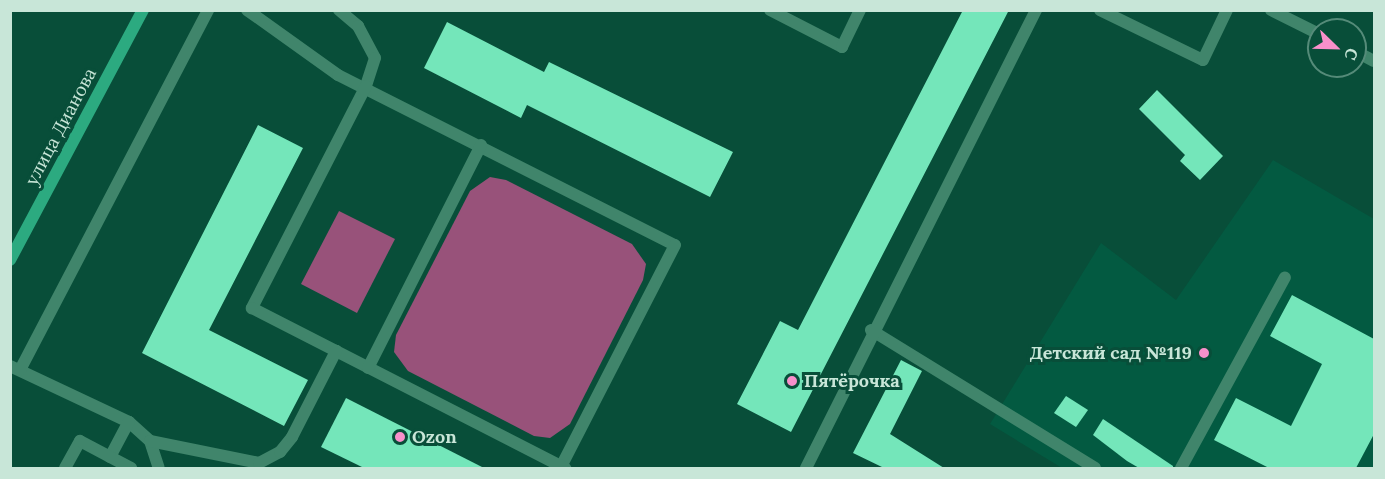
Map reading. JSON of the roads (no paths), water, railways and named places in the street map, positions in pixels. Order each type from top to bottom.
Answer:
[{"type":"main road","name":"улица Дианова","points":[[10,260],[143,10]]},
{"type":"lane","points":[[159,468],[150,441],[129,422],[15,368],[208,10]]},
{"type":"lane","points":[[246,10],[338,75],[366,86],[675,244],[563,468],[252,308],[366,86],[375,58],[358,26],[339,10]]},
{"type":"lane","points":[[770,10],[842,47],[860,10]]},
{"type":"lane","points":[[806,468],[871,330],[1036,10]]},
{"type":"lane","points":[[1100,10],[1203,60],[1227,10]]},
{"type":"lane","points":[[1270,10],[1307,28]]},
{"type":"lane","points":[[368,368],[481,145]]},
{"type":"lane","points":[[1181,468],[1285,277]]},
{"type":"lane","points":[[871,330],[1095,468]]},
{"type":"lane","points":[[150,441],[259,463],[280,452],[292,437],[336,351]]},
{"type":"lane","points":[[110,457],[129,422]]},
{"type":"lane","points":[[65,468],[80,441],[131,468]]},
{"type":"place","name":"Детский сад №119","points":[[1204,353]]},
{"type":"place","name":"Пятёрочка","points":[[792,381]]},
{"type":"place","name":"Ozon","points":[[400,437]]}]
